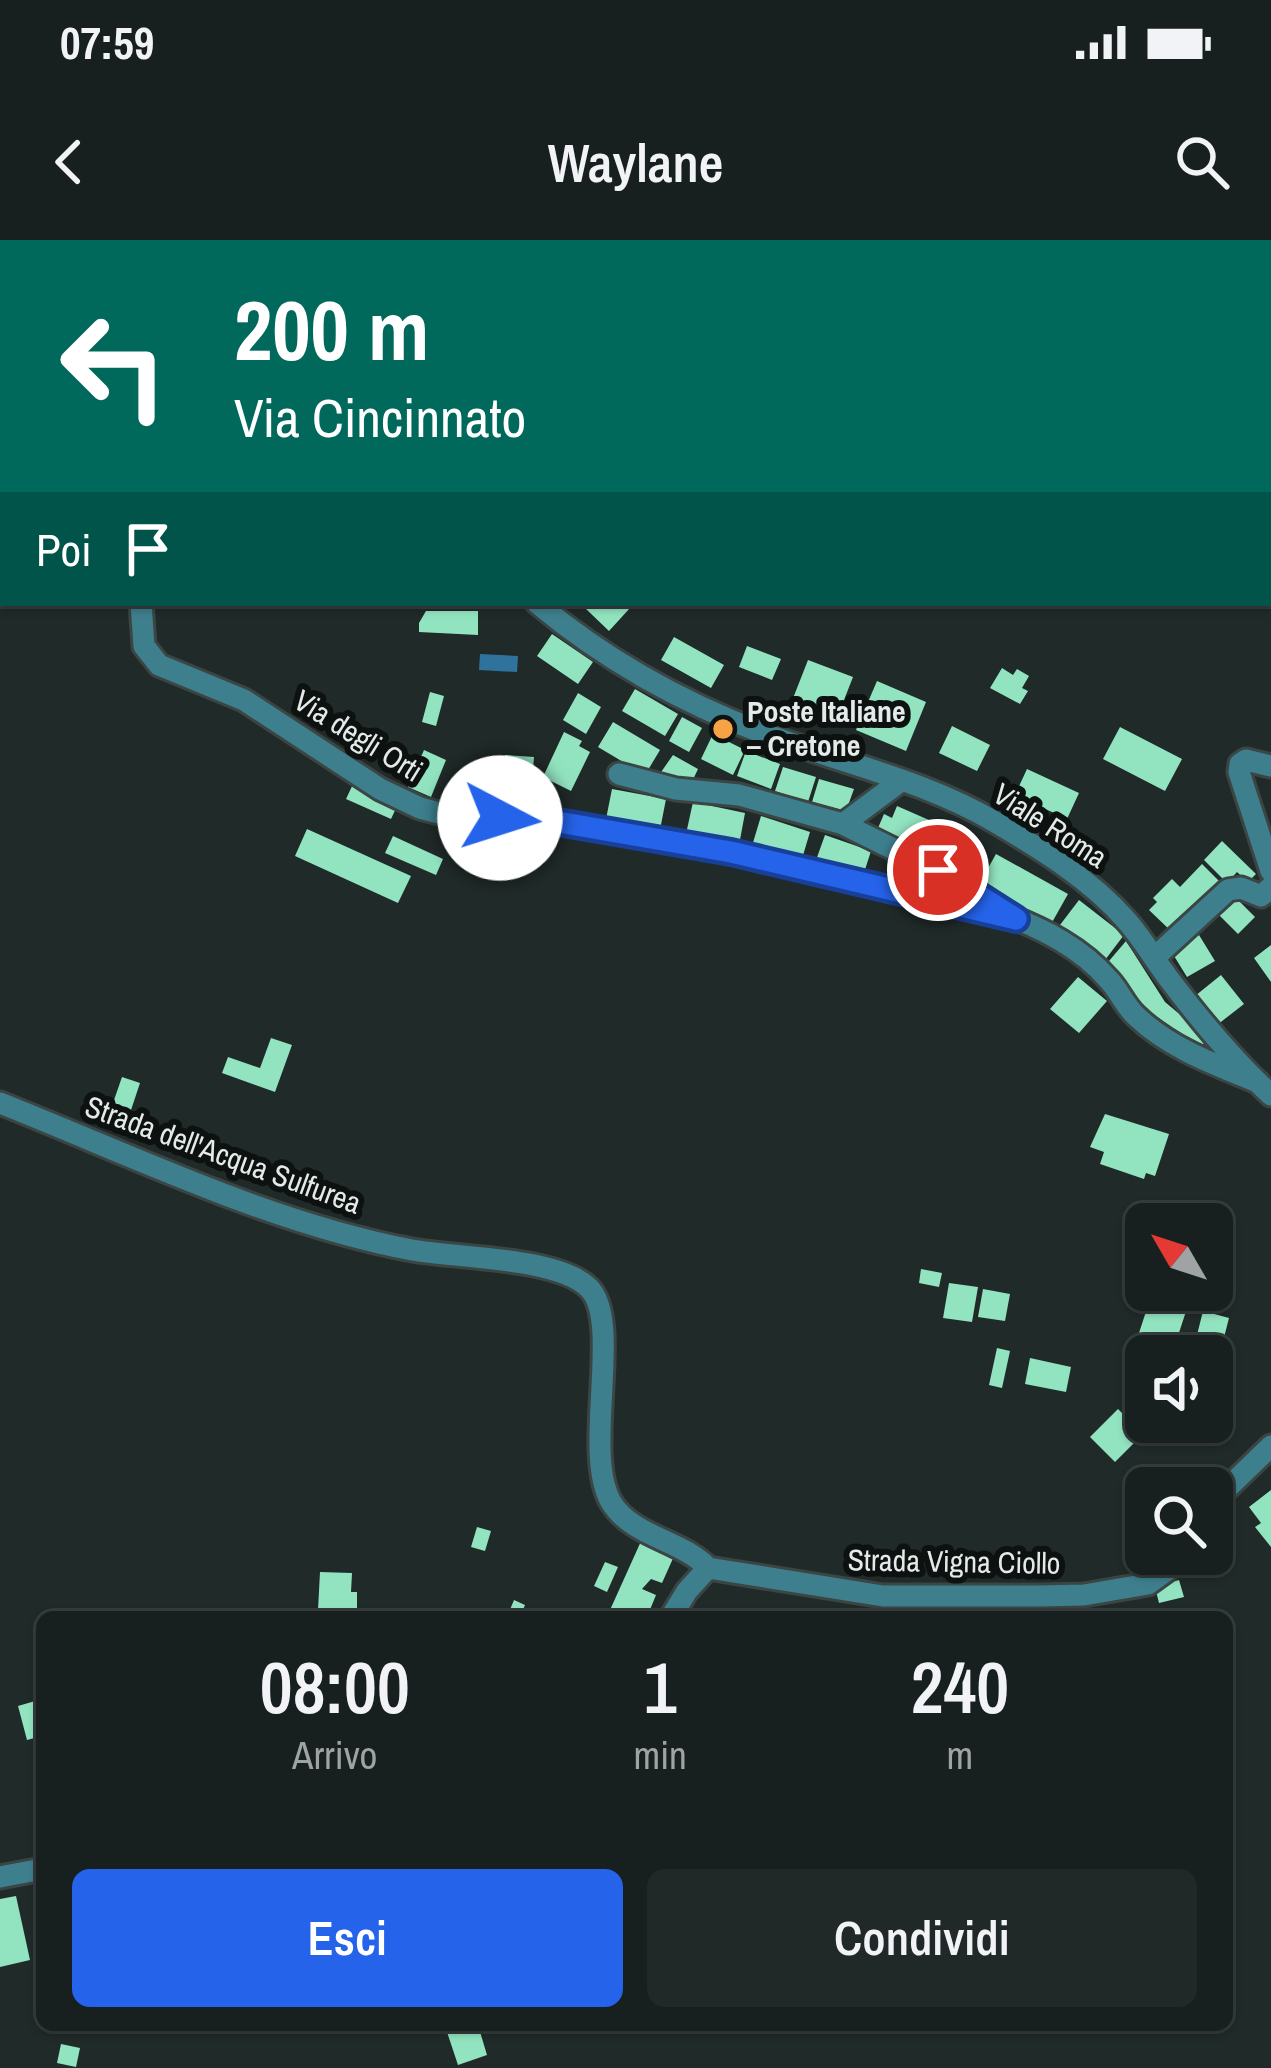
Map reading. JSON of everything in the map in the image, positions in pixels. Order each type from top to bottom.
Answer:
[{"type":"street","name":"Via degli Orti","points":[[141,606],[143,646],[159,665],[244,700],[361,778],[420,808],[454,817],[564,823],[705,847],[1016,919],[1084,955],[1132,1012],[1162,1036],[1264,1089]]},
{"type":"street","name":"Viale Roma","points":[[541,606],[575,633],[706,710],[902,780],[984,816],[1085,881],[1125,918],[1217,1039],[1264,1089]]},
{"type":"street","points":[[1271,766],[1246,760],[1239,768],[1271,871]]},
{"type":"street","points":[[619,774],[676,789],[739,795],[843,824],[964,884],[1016,919]]},
{"type":"street","points":[[843,824],[902,780]]},
{"type":"street","points":[[1154,958],[1228,890],[1240,888],[1261,896],[1271,887]]},
{"type":"street","name":"Strada dell'Acqua Sulfurea","points":[[0,1103],[328,1230],[427,1253],[551,1270],[582,1282],[594,1294],[601,1325],[601,1461],[608,1495],[631,1522],[689,1552],[709,1568]]},
{"type":"street","points":[[1233,1483],[1271,1446]]},
{"type":"street","points":[[674,1611],[709,1568]]},
{"type":"street","name":"Strada Vigna Ciollo","points":[[709,1568],[883,1596],[1064,1596],[1148,1584],[1160,1575]]},
{"type":"street","points":[[0,1877],[36,1870]]},
{"type":"water","points":[[480,654],[518,656],[517,672],[479,670]]},
{"type":"building","points":[[628,606],[630,608],[609,631],[585,608]]},
{"type":"building","points":[[426,611],[478,611],[478,635],[419,632]]},
{"type":"building","points":[[552,634],[593,662],[578,684],[537,656]]},
{"type":"building","points":[[674,637],[724,665],[711,688],[661,660]]},
{"type":"building","points":[[747,646],[781,659],[772,680],[739,667]]},
{"type":"building","points":[[808,660],[853,677],[835,723],[790,706]]},
{"type":"building","points":[[1002,668],[1029,676],[1022,688],[1028,691],[1020,704],[990,688]]},
{"type":"building","points":[[877,681],[926,702],[906,751],[856,730]]},
{"type":"building","points":[[635,689],[678,714],[665,736],[622,711]]},
{"type":"building","points":[[430,692],[444,696],[436,726],[422,722]]},
{"type":"building","points":[[578,693],[601,707],[586,734],[563,720]]},
{"type":"building","points":[[682,717],[702,728],[689,752],[669,741]]},
{"type":"building","points":[[613,722],[660,750],[645,775],[598,747]]},
{"type":"building","points":[[952,726],[990,745],[977,771],[939,753]]},
{"type":"building","points":[[1120,727],[1182,759],[1165,791],[1103,759]]},
{"type":"building","points":[[564,732],[582,741],[579,746],[590,752],[571,791],[543,777]]},
{"type":"building","points":[[713,734],[745,750],[733,775],[701,759]]},
{"type":"building","points":[[424,750],[446,760],[431,797],[408,787]]},
{"type":"building","points":[[746,751],[780,764],[771,789],[737,776]]},
{"type":"building","points":[[505,755],[534,757],[532,785],[503,783]]},
{"type":"building","points":[[673,755],[698,769],[689,788],[659,775]]},
{"type":"building","points":[[783,767],[816,777],[808,802],[775,791]]},
{"type":"building","points":[[1027,769],[1079,793],[1067,819],[1015,795]]},
{"type":"building","points":[[819,779],[854,789],[846,811],[812,802]]},
{"type":"building","points":[[354,782],[399,802],[391,819],[346,799]]},
{"type":"building","points":[[612,789],[666,799],[659,835],[605,824]]},
{"type":"building","points":[[693,802],[745,813],[739,845],[686,834]]},
{"type":"building","points":[[897,806],[977,841],[964,873],[875,835],[884,814],[892,818]]},
{"type":"building","points":[[761,816],[810,832],[801,862],[752,846]]},
{"type":"building","points":[[307,829],[411,876],[398,903],[295,856]]},
{"type":"building","points":[[825,835],[871,851],[862,879],[815,863]]},
{"type":"building","points":[[393,836],[443,859],[436,875],[385,853]]},
{"type":"building","points":[[1222,841],[1256,874],[1248,882],[1237,872],[1227,883],[1204,860]]},
{"type":"building","points":[[996,854],[1068,894],[1050,926],[978,886]]},
{"type":"building","points":[[1202,864],[1221,883],[1173,933],[1149,910],[1157,902],[1153,898],[1172,879],[1180,887]]},
{"type":"building","points":[[1229,891],[1255,917],[1238,934],[1212,908]]},
{"type":"building","points":[[1079,900],[1124,935],[1105,960],[1060,925]]},
{"type":"building","points":[[1199,935],[1215,961],[1187,977],[1171,951]]},
{"type":"building","points":[[1126,941],[1165,1002],[1208,1038],[1201,1047],[1147,1010],[1138,1014],[1109,961]]},
{"type":"building","points":[[1271,945],[1271,982],[1254,958]]},
{"type":"building","points":[[1221,975],[1244,1004],[1217,1025],[1195,996]]},
{"type":"building","points":[[1078,977],[1107,1001],[1079,1033],[1050,1009]]},
{"type":"building","points":[[271,1038],[292,1045],[275,1092],[222,1073],[228,1057],[260,1068]]},
{"type":"building","points":[[122,1077],[140,1083],[131,1110],[113,1103]]},
{"type":"building","points":[[1105,1114],[1169,1134],[1155,1176],[1146,1173],[1144,1179],[1100,1164],[1104,1152],[1090,1147]]},
{"type":"building","points":[[921,1269],[942,1273],[939,1287],[919,1283]]},
{"type":"building","points":[[949,1283],[978,1287],[972,1322],[943,1318]]},
{"type":"building","points":[[983,1289],[1010,1294],[1005,1321],[978,1317]]},
{"type":"building","points":[[1146,1311],[1186,1311],[1178,1335],[1138,1335]]},
{"type":"building","points":[[1203,1311],[1229,1318],[1225,1335],[1197,1335]]},
{"type":"building","points":[[997,1348],[1010,1351],[1002,1388],[989,1385]]},
{"type":"building","points":[[1030,1358],[1071,1367],[1066,1392],[1025,1384]]},
{"type":"building","points":[[1118,1409],[1125,1416],[1125,1443],[1134,1443],[1115,1462],[1090,1437]]},
{"type":"building","points":[[1271,1490],[1271,1547],[1255,1527],[1261,1523],[1249,1507]]},
{"type":"building","points":[[477,1527],[491,1531],[485,1551],[471,1547]]},
{"type":"building","points":[[642,1539],[675,1554],[662,1583],[651,1579],[642,1589],[656,1595],[649,1611],[610,1610]]},
{"type":"building","points":[[605,1562],[618,1567],[607,1592],[594,1586]]},
{"type":"building","points":[[320,1572],[352,1573],[357,1611],[318,1610]]},
{"type":"building","points":[[1179,1580],[1184,1597],[1159,1603],[1155,1587]]},
{"type":"building","points":[[514,1600],[525,1605],[522,1611],[509,1611]]},
{"type":"building","points":[[36,1701],[36,1738],[27,1740],[18,1706]]},
{"type":"building","points":[[16,1896],[30,1960],[0,1967],[0,1899]]},
{"type":"building","points":[[480,2031],[487,2055],[458,2065],[447,2032]]},
{"type":"building","points":[[61,2044],[80,2048],[76,2067],[57,2063]]},
{"type":"place","name":"Poste Italiane – Cretone","points":[[723,729]]},
{"type":"route","points":[[500,818],[593,827],[731,852],[1016,919],[938,870]]}]
